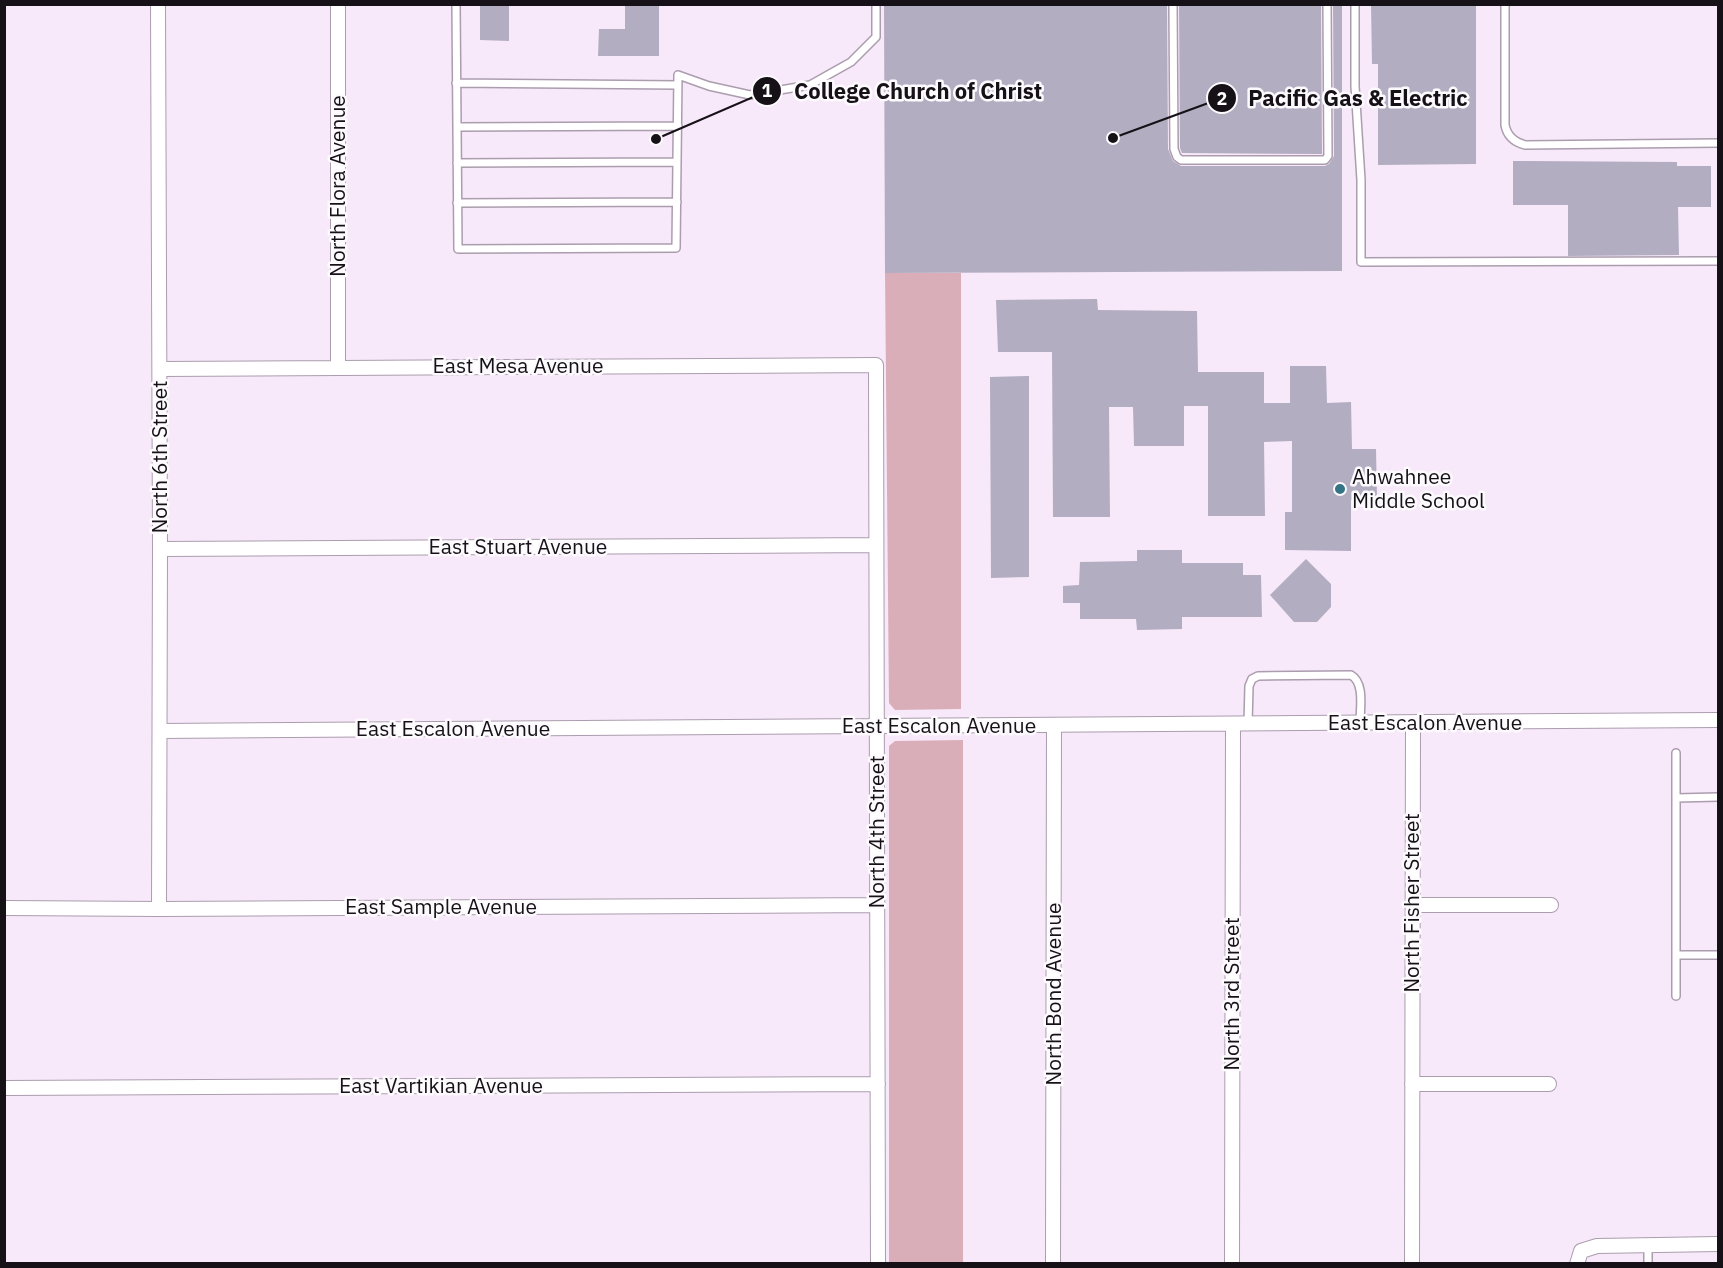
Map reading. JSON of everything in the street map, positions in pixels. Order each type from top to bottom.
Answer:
[{"type":"street","name":"North 6th Street","points":[[158,4],[159,909]]},
{"type":"street","name":"North Flora Avenue","points":[[338,4],[338,367]]},
{"type":"street","name":"East Mesa Avenue","points":[[160,369],[876,365]]},
{"type":"street","name":"North 4th Street","points":[[876,365],[878,1263]]},
{"type":"street","name":"East Stuart Avenue","points":[[160,549],[876,545]]},
{"type":"street","name":"East Escalon Avenue","points":[[160,731],[1719,720]]},
{"type":"street","name":"North Fisher Street","points":[[1412,1263],[1413,723]]},
{"type":"street","name":"North 3rd Street","points":[[1232,1263],[1233,724]]},
{"type":"street","name":"North Bond Avenue","points":[[1053,1263],[1054,725]]},
{"type":"street","name":"East Sample Avenue","points":[[4,908],[878,905]]},
{"type":"street","points":[[1412,905],[1551,905]]},
{"type":"street","name":"East Vartikian Avenue","points":[[4,1088],[878,1084]]},
{"type":"street","points":[[1412,1084],[1549,1084]]},
{"type":"street","points":[[1577,1263],[1581,1251],[1597,1246],[1719,1244]]},
{"type":"lane","points":[[456,4],[458,249],[676,248],[678,75],[709,86],[750,95],[810,85],[851,62],[876,37],[876,4]]},
{"type":"lane","points":[[1173,4],[1174,149],[1177,157],[1181,160],[1325,160],[1328,156],[1327,4]]},
{"type":"lane","points":[[1355,4],[1355,86],[1361,180],[1361,262],[1719,261]]},
{"type":"lane","points":[[1505,4],[1505,125],[1506,131],[1514,141],[1525,145],[1719,143]]},
{"type":"lane","points":[[456,83],[678,85]]},
{"type":"lane","points":[[457,128],[678,126]]},
{"type":"lane","points":[[457,163],[677,162]]},
{"type":"lane","points":[[457,203],[677,202]]},
{"type":"lane","points":[[1248,724],[1249,686],[1252,679],[1258,676],[1351,675],[1359,683],[1360,723]]},
{"type":"lane","points":[[1676,753],[1676,996]]},
{"type":"lane","points":[[1676,798],[1719,797]]},
{"type":"lane","points":[[1676,955],[1719,955]]},
{"type":"lane","points":[[1648,1245],[1648,1263]]},
{"type":"shaded area","points":[[885,273],[961,273],[961,709],[895,710],[889,703]]},
{"type":"shaded area","points":[[963,740],[963,1263],[889,1263],[889,746],[895,741]]},
{"type":"building","points":[[480,4],[509,4],[509,41],[480,40]]},
{"type":"building","points":[[625,4],[659,4],[659,56],[598,56],[599,29],[625,29]]},
{"type":"building","points":[[884,4],[1167,4],[1168,149],[1173,161],[1181,166],[1325,166],[1334,156],[1333,4],[1342,4],[1342,271],[885,273]]},
{"type":"building","points":[[1179,4],[1321,4],[1322,154],[1182,153],[1180,148]]},
{"type":"building","points":[[1371,4],[1476,4],[1476,164],[1378,165],[1378,64],[1372,64]]},
{"type":"building","points":[[1513,161],[1677,162],[1677,166],[1711,166],[1711,207],[1678,207],[1679,255],[1568,256],[1568,205],[1513,205]]},
{"type":"building","points":[[1097,299],[1098,310],[1197,311],[1198,372],[1264,372],[1264,403],[1290,403],[1290,366],[1326,366],[1327,403],[1351,402],[1352,449],[1376,449],[1377,500],[1351,500],[1351,551],[1285,550],[1285,512],[1292,512],[1292,441],[1264,442],[1265,516],[1208,516],[1208,406],[1184,406],[1184,446],[1134,446],[1133,407],[1109,407],[1110,517],[1053,517],[1052,352],[998,352],[996,300]]},
{"type":"building","points":[[1029,376],[1029,577],[991,578],[990,377]]},
{"type":"building","points":[[1137,550],[1182,550],[1182,563],[1243,563],[1243,575],[1261,575],[1262,617],[1182,617],[1182,629],[1137,630],[1136,619],[1080,619],[1080,603],[1063,603],[1063,586],[1079,585],[1080,562],[1137,561]]},
{"type":"building","points":[[1306,559],[1331,584],[1331,607],[1317,622],[1294,622],[1270,595]]},
{"type":"place","name":"Pacific Gas & Electric","points":[[1113,138]]},
{"type":"place","name":"College Church of Christ","points":[[656,139]]},
{"type":"place","name":"Ahwahnee Middle School","points":[[1340,489]]}]
